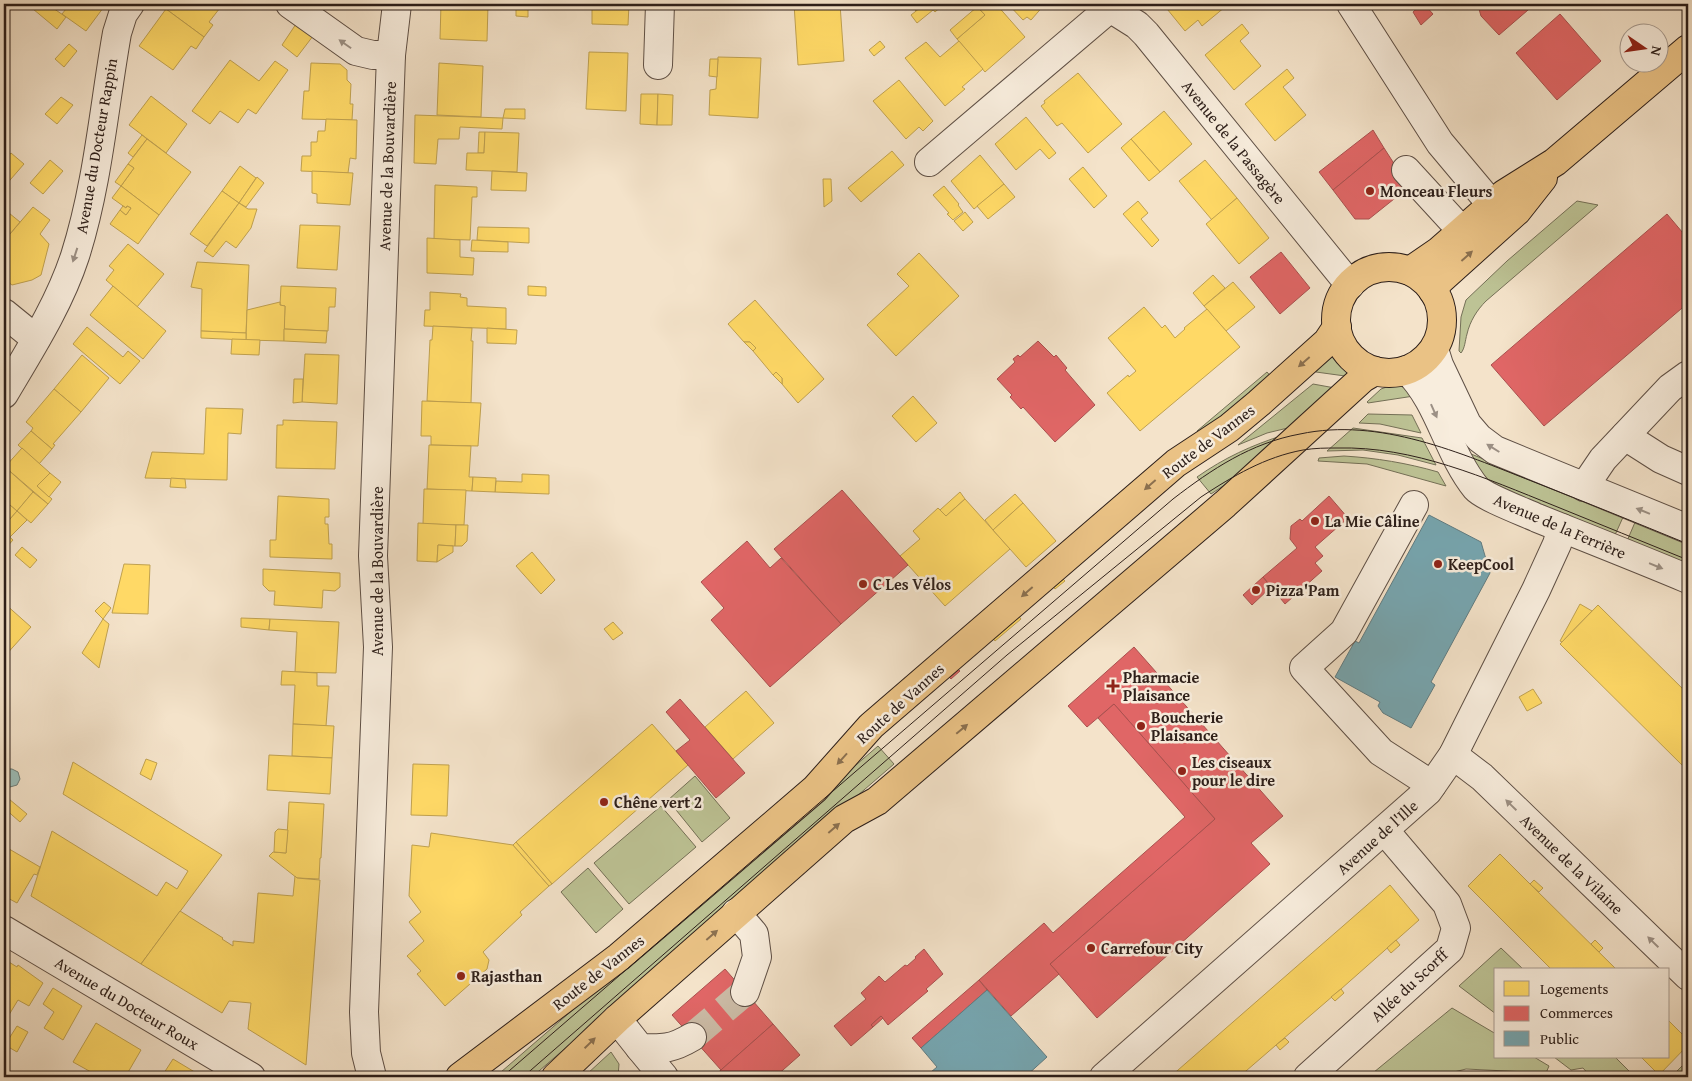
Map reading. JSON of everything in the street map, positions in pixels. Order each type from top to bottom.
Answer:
[{"type":"main road","points":[[1410,271],[1439,251],[1504,194],[1555,162],[1688,49]]},
{"type":"main road","points":[[1433,291],[1439,281],[1517,211],[1555,162]]},
{"type":"main road","points":[[1382,268],[1395,268],[1410,271],[1423,279],[1439,302],[1442,326],[1434,349],[1427,358],[1408,370],[1391,373],[1365,368],[1349,355],[1343,346],[1337,327],[1338,309],[1341,300],[1350,285],[1360,276],[1370,271],[1382,268]]},
{"type":"main road","name":"Route de Vannes","points":[[460,1077],[619,957],[815,789],[871,726],[1176,463],[1229,428],[1259,403],[1327,342],[1337,327]]},
{"type":"main road","points":[[556,1077],[617,1019],[844,819],[877,801],[1225,504],[1363,378],[1375,371]]},
{"type":"street","name":"Avenue du Docteur Rappin","points":[[4,394],[62,290],[75,255],[93,180],[117,33],[123,14],[130,4]]},
{"type":"street","points":[[290,4],[356,51],[391,55]]},
{"type":"street","name":"Avenue de la Bouvardière","points":[[372,1077],[366,1053],[364,1012],[378,647],[373,556],[391,55],[398,4]]},
{"type":"street","points":[[658,65],[660,4]]},
{"type":"street","points":[[1351,4],[1440,143],[1492,205]]},
{"type":"street","name":"Avenue de la Passagère","points":[[929,162],[1109,6],[1137,25],[1146,34],[1350,285]]},
{"type":"street","points":[[1406,170],[1462,231]]},
{"type":"street","points":[[4,312],[36,339]]},
{"type":"street","points":[[1434,349],[1442,373],[1467,424],[1479,438],[1495,450],[1688,529]]},
{"type":"street","name":"Avenue de la Ferrière","points":[[1408,370],[1428,398],[1452,451],[1478,490],[1510,507],[1688,578]]},
{"type":"street","points":[[1584,487],[1603,459],[1670,388],[1688,375]]},
{"type":"street","points":[[1625,436],[1660,460],[1688,471]]},
{"type":"street","points":[[1414,505],[1344,632],[1304,668],[1381,752],[1432,785]]},
{"type":"street","name":"Avenue de l'Ille","points":[[1120,1072],[1428,791],[1453,755],[1536,590],[1557,544],[1562,528]]},
{"type":"street","name":"Avenue de la Vilaine","points":[[1453,755],[1482,777],[1688,976]]},
{"type":"street","name":"Allée du Scorff","points":[[1308,1077],[1450,949],[1456,928],[1447,904],[1385,831]]},
{"type":"street","points":[[736,913],[754,934],[757,957],[745,992]]},
{"type":"street","name":"Avenue du Docteur Roux","points":[[4,930],[251,1077]]},
{"type":"street","points":[[617,1019],[664,1077]]},
{"type":"street","points":[[640,1048],[675,1047],[692,1037]]},
{"type":"green space","points":[[1577,201],[1598,205],[1483,304],[1474,316],[1461,353],[1459,351],[1461,317],[1466,300],[1507,261]]},
{"type":"green space","points":[[1335,351],[1342,361],[1354,372],[1345,376],[1313,370]]},
{"type":"green space","points":[[1267,372],[1273,379],[1200,435],[1197,431]]},
{"type":"green space","points":[[1313,384],[1335,388],[1292,427],[1267,433],[1238,445]]},
{"type":"green space","points":[[1392,385],[1402,386],[1414,396],[1367,402],[1381,389]]},
{"type":"green space","points":[[1368,414],[1412,415],[1421,433],[1380,424],[1359,423]]},
{"type":"green space","points":[[1353,428],[1422,438],[1436,465],[1398,455],[1363,450],[1327,451]]},
{"type":"green space","points":[[1284,435],[1232,480],[1211,494],[1197,477],[1239,453]]},
{"type":"green space","points":[[1466,452],[1624,515],[1615,535],[1489,484]]},
{"type":"green space","points":[[1344,456],[1391,461],[1438,472],[1446,486],[1367,464],[1318,461],[1319,458]]},
{"type":"green space","points":[[1636,520],[1688,541],[1688,565],[1627,541]]},
{"type":"green space","points":[[878,746],[894,764],[532,1077],[505,1077],[501,1072]]},
{"type":"green space","points":[[695,776],[730,818],[702,842],[668,800]]},
{"type":"green space","points":[[661,806],[696,847],[629,904],[594,863]]},
{"type":"green space","points":[[588,868],[623,909],[596,933],[561,892]]},
{"type":"green space","points":[[1501,948],[1522,968],[1494,968],[1494,1012],[1459,986]]},
{"type":"green space","points":[[1452,1008],[1494,1033],[1494,1058],[1536,1058],[1549,1066],[1546,1073],[1466,1069],[1450,1073],[1444,1077],[1368,1077]]},
{"type":"green space","points":[[611,1052],[619,1064],[618,1077],[590,1077],[587,1074]]},
{"type":"green space","points":[[1555,1058],[1616,1058],[1635,1077],[1591,1077],[1583,1068],[1571,1070]]},
{"type":"green space","points":[[1688,1060],[1688,1077],[1671,1077]]},
{"type":"water","points":[[4,769],[12,769],[18,772],[20,779],[17,785],[10,787],[4,785]]},
{"type":"building: Logements","points":[[27,4],[47,4],[66,17],[57,29]]},
{"type":"building: Logements","points":[[70,4],[106,4],[86,31],[62,14]]},
{"type":"building: Logements","points":[[170,4],[223,4],[209,22],[213,25],[204,37],[166,9]]},
{"type":"building: Logements","points":[[441,4],[488,5],[487,41],[440,39]]},
{"type":"building: Logements","points":[[516,4],[528,4],[528,17],[516,16]]},
{"type":"building: Logements","points":[[592,4],[629,4],[628,25],[592,24]]},
{"type":"building: Logements","points":[[794,4],[840,4],[844,61],[798,65]]},
{"type":"building: Logements","points":[[910,4],[925,4],[916,11]]},
{"type":"building: Logements","points":[[925,4],[928,4],[933,10],[917,23],[911,15]]},
{"type":"building: Logements","points":[[928,4],[944,4],[935,12]]},
{"type":"building: Logements","points":[[975,4],[996,4],[1025,37],[985,72],[957,39],[985,15]]},
{"type":"building: Logements","points":[[1008,4],[1045,4],[1031,20],[1027,17],[1023,20]]},
{"type":"building: Logements","points":[[1163,4],[1222,4],[1225,7],[1202,26],[1198,20],[1185,31]]},
{"type":"building: Logements","points":[[977,7],[985,15],[957,39],[950,30]]},
{"type":"building: Logements","points":[[166,9],[204,37],[196,49],[191,46],[173,70],[139,46]]},
{"type":"building: Logements","points":[[296,24],[313,36],[297,57],[282,45]]},
{"type":"building: Logements","points":[[1242,24],[1249,33],[1240,41],[1261,66],[1234,90],[1205,55]]},
{"type":"building: Logements","points":[[880,41],[885,47],[874,56],[869,50]]},
{"type":"building: Logements","points":[[959,41],[983,69],[962,87],[965,89],[945,106],[905,58],[926,42],[940,57]]},
{"type":"building: Logements","points":[[69,44],[77,51],[64,67],[55,59]]},
{"type":"building: Logements","points":[[589,52],[628,53],[626,111],[586,109]]},
{"type":"building: Logements","points":[[718,57],[761,58],[758,118],[709,115],[710,90],[716,89]]},
{"type":"building: Logements","points":[[710,59],[718,59],[717,77],[709,76]]},
{"type":"building: Logements","points":[[230,60],[259,81],[275,61],[288,70],[256,114],[248,109],[238,123],[220,111],[210,124],[192,111]]},
{"type":"building: Logements","points":[[311,63],[340,64],[347,70],[347,80],[351,84],[350,104],[353,104],[352,120],[302,119],[304,91],[309,91]]},
{"type":"building: Logements","points":[[439,63],[483,66],[481,117],[437,115]]},
{"type":"building: Logements","points":[[1287,69],[1294,78],[1283,87],[1306,115],[1275,141],[1245,104]]},
{"type":"building: Logements","points":[[1078,73],[1122,124],[1088,153],[1062,123],[1057,126],[1041,106],[1045,103],[1044,101]]},
{"type":"building: Logements","points":[[899,80],[933,121],[923,131],[919,127],[906,139],[873,101]]},
{"type":"building: Logements","points":[[641,94],[658,94],[657,125],[640,124]]},
{"type":"building: Logements","points":[[658,94],[673,95],[672,125],[657,125]]},
{"type":"building: Logements","points":[[151,96],[187,124],[166,153],[129,125]]},
{"type":"building: Logements","points":[[61,97],[73,105],[57,124],[45,114]]},
{"type":"building: Logements","points":[[505,109],[525,109],[525,119],[503,118]]},
{"type":"building: Logements","points":[[1164,111],[1192,144],[1160,172],[1131,139]]},
{"type":"building: Logements","points":[[415,115],[503,118],[502,129],[460,127],[459,139],[438,139],[436,164],[414,163]]},
{"type":"building: Logements","points":[[1026,117],[1056,153],[1049,159],[1040,149],[1016,170],[995,144]]},
{"type":"building: Logements","points":[[326,119],[357,120],[356,159],[350,158],[348,173],[301,171],[302,156],[311,156],[311,142],[317,142],[318,131],[325,131]]},
{"type":"building: Logements","points":[[479,132],[485,132],[484,153],[478,153]]},
{"type":"building: Logements","points":[[485,132],[519,133],[517,172],[466,170],[467,153],[484,153]]},
{"type":"building: Logements","points":[[142,135],[147,139],[133,157],[128,153]]},
{"type":"building: Logements","points":[[147,139],[191,172],[159,215],[121,186],[134,168],[128,164]]},
{"type":"building: Logements","points":[[1131,139],[1160,172],[1149,181],[1121,148]]},
{"type":"building: Logements","points":[[892,151],[904,165],[861,202],[848,188]]},
{"type":"building: Logements","points":[[11,153],[24,164],[4,187],[4,161]]},
{"type":"building: Logements","points":[[980,155],[1004,184],[974,209],[951,181]]},
{"type":"building: Logements","points":[[50,160],[63,171],[43,194],[30,183]]},
{"type":"building: Logements","points":[[1205,160],[1237,198],[1212,220],[1179,181]]},
{"type":"building: Logements","points":[[128,164],[134,168],[121,186],[115,182]]},
{"type":"building: Logements","points":[[240,166],[256,178],[239,203],[222,191]]},
{"type":"building: Logements","points":[[1083,167],[1107,196],[1094,208],[1069,179]]},
{"type":"building: Logements","points":[[312,171],[353,173],[350,205],[317,203],[317,194],[312,193]]},
{"type":"building: Logements","points":[[492,171],[527,173],[526,191],[491,190]]},
{"type":"building: Logements","points":[[257,177],[264,183],[246,207],[239,203]]},
{"type":"building: Logements","points":[[823,179],[831,179],[832,201],[824,207]]},
{"type":"building: Logements","points":[[1004,184],[1015,197],[988,219],[977,206]]},
{"type":"building: Logements","points":[[435,185],[477,187],[477,197],[472,197],[470,240],[434,239]]},
{"type":"building: Logements","points":[[121,186],[159,215],[138,244],[110,224],[120,210],[126,215],[131,208],[127,206],[126,208],[112,198]]},
{"type":"building: Logements","points":[[944,186],[963,212],[953,220],[933,195]]},
{"type":"building: Logements","points":[[222,191],[239,203],[207,246],[190,234]]},
{"type":"building: Logements","points":[[1237,198],[1269,238],[1239,264],[1206,224]]},
{"type":"building: Logements","points":[[1138,201],[1148,213],[1141,219],[1159,240],[1152,247],[1123,214]]},
{"type":"building: Logements","points":[[239,203],[248,209],[257,209],[251,228],[236,248],[226,241],[213,257],[204,251]]},
{"type":"building: Logements","points":[[123,206],[131,208],[126,215],[120,210]]},
{"type":"building: Logements","points":[[33,207],[50,220],[40,234],[49,244],[41,275],[32,280],[12,285],[4,279],[4,241]]},
{"type":"building: Logements","points":[[4,209],[20,222],[4,241]]},
{"type":"building: Logements","points":[[965,212],[973,222],[963,231],[954,221]]},
{"type":"building: Logements","points":[[300,225],[340,226],[337,270],[297,268]]},
{"type":"building: Logements","points":[[478,227],[529,228],[529,243],[477,240]]},
{"type":"building: Logements","points":[[427,238],[460,240],[460,257],[474,258],[473,275],[427,273]]},
{"type":"building: Logements","points":[[472,240],[508,242],[508,252],[471,251]]},
{"type":"building: Logements","points":[[128,244],[164,274],[137,307],[106,280],[114,270],[109,266]]},
{"type":"building: Logements","points":[[919,253],[959,296],[896,356],[867,325],[909,286],[897,274]]},
{"type":"building: Logements","points":[[197,262],[249,265],[246,333],[201,331],[202,289],[191,287]]},
{"type":"building: Logements","points":[[1213,275],[1225,288],[1204,306],[1193,293]]},
{"type":"building: Logements","points":[[1233,282],[1255,307],[1226,331],[1204,306]]},
{"type":"building: Logements","points":[[113,286],[166,331],[143,359],[90,315]]},
{"type":"building: Logements","points":[[281,286],[336,288],[335,307],[329,307],[328,331],[284,329],[285,306],[280,305]]},
{"type":"building: Logements","points":[[528,286],[546,287],[546,296],[528,295]]},
{"type":"building: Logements","points":[[430,292],[461,294],[460,297],[467,298],[467,306],[506,308],[506,329],[424,326],[425,310],[430,310]]},
{"type":"building: Logements","points":[[755,300],[824,379],[798,403],[782,384],[782,378],[776,372],[773,375],[753,351],[756,348],[750,342],[744,342],[728,324]]},
{"type":"building: Logements","points":[[280,302],[280,305],[285,306],[284,341],[246,340],[247,310]]},
{"type":"building: Logements","points":[[1144,307],[1162,328],[1165,325],[1175,338],[1207,309],[1240,347],[1140,431],[1107,393],[1128,375],[1129,377],[1136,371],[1108,338]]},
{"type":"building: Logements","points":[[433,326],[472,328],[471,403],[427,401],[430,340],[432,340]]},
{"type":"building: Logements","points":[[87,327],[123,357],[128,351],[140,361],[120,384],[73,344]]},
{"type":"building: Logements","points":[[487,328],[517,330],[516,344],[487,343]]},
{"type":"building: Logements","points":[[284,329],[327,331],[326,343],[284,341]]},
{"type":"building: Logements","points":[[201,331],[246,333],[246,340],[201,338]]},
{"type":"building: Logements","points":[[232,339],[260,340],[259,355],[231,354]]},
{"type":"building: Logements","points":[[744,342],[750,342],[756,348],[753,351]]},
{"type":"building: Logements","points":[[305,354],[339,355],[337,404],[302,402]]},
{"type":"building: Logements","points":[[82,355],[109,378],[81,412],[54,389]]},
{"type":"building: Logements","points":[[776,372],[782,378],[782,384],[773,375]]},
{"type":"building: Logements","points":[[294,379],[303,379],[302,402],[293,403]]},
{"type":"building: Logements","points":[[54,389],[81,412],[53,444],[55,445],[52,449],[31,431],[33,428],[26,422]]},
{"type":"building: Logements","points":[[913,396],[937,423],[916,442],[892,416]]},
{"type":"building: Logements","points":[[422,401],[481,403],[478,446],[431,445],[431,436],[421,436]]},
{"type":"building: Logements","points":[[206,408],[243,409],[241,434],[228,433],[227,480],[145,478],[152,452],[204,454]]},
{"type":"building: Logements","points":[[283,420],[337,422],[335,469],[276,468],[277,425],[283,425]]},
{"type":"building: Logements","points":[[31,431],[52,449],[39,464],[18,445]]},
{"type":"building: Logements","points":[[429,445],[471,446],[469,477],[473,477],[472,491],[427,489]]},
{"type":"building: Logements","points":[[22,448],[50,473],[37,486],[52,499],[48,504],[5,467]]},
{"type":"building: Logements","points":[[5,467],[33,492],[17,511],[4,500]]},
{"type":"building: Logements","points":[[50,473],[61,482],[49,497],[37,486]]},
{"type":"building: Logements","points":[[522,474],[549,475],[549,494],[495,492],[496,481],[522,482]]},
{"type":"building: Logements","points":[[473,477],[496,478],[495,492],[472,491]]},
{"type":"building: Logements","points":[[171,478],[185,479],[186,488],[170,487]]},
{"type":"building: Logements","points":[[424,489],[466,490],[464,525],[423,524]]},
{"type":"building: Logements","points":[[33,492],[48,504],[31,523],[17,511]]},
{"type":"building: Logements","points":[[960,492],[965,499],[946,516],[940,510]]},
{"type":"building: Logements","points":[[1015,494],[1023,503],[993,530],[985,520]]},
{"type":"building: Logements","points":[[278,496],[329,499],[329,517],[325,517],[325,524],[328,524],[329,544],[332,544],[332,559],[270,557],[270,540],[276,540]]},
{"type":"building: Logements","points":[[965,499],[1010,549],[945,606],[900,556],[920,539],[913,531],[938,508],[946,516]]},
{"type":"building: Logements","points":[[4,500],[17,511],[4,526]]},
{"type":"building: Logements","points":[[1023,503],[1056,541],[1026,567],[993,530]]},
{"type":"building: Logements","points":[[17,511],[27,520],[10,537],[4,532],[4,526]]},
{"type":"building: Logements","points":[[418,523],[456,525],[455,546],[438,545],[437,562],[417,561]]},
{"type":"building: Logements","points":[[456,525],[468,525],[467,541],[462,546],[455,546]]},
{"type":"building: Logements","points":[[4,532],[13,540],[4,550]]},
{"type":"building: Logements","points":[[438,545],[453,546],[453,552],[437,562]]},
{"type":"building: Logements","points":[[22,547],[37,560],[30,568],[15,555]]},
{"type":"building: Logements","points":[[532,552],[555,580],[541,594],[516,566]]},
{"type":"building: Logements","points":[[124,564],[150,565],[148,614],[112,613]]},
{"type":"building: Logements","points":[[263,569],[340,573],[340,587],[335,591],[323,590],[322,608],[274,605],[275,591],[269,591],[263,585]]},
{"type":"building: Logements","points":[[1060,576],[1065,581],[1055,589],[1051,584]]},
{"type":"building: Logements","points":[[104,602],[111,608],[103,619],[95,611]]},
{"type":"building: Logements","points":[[4,603],[31,627],[4,657]]},
{"type":"building: Logements","points":[[1580,604],[1592,611],[1562,642],[1560,641]]},
{"type":"building: Logements","points":[[1598,605],[1688,694],[1688,771],[1560,644]]},
{"type":"building: Logements","points":[[1016,613],[1021,619],[995,641],[991,636]]},
{"type":"building: Logements","points":[[241,618],[270,619],[269,630],[241,627]]},
{"type":"building: Logements","points":[[103,619],[109,624],[99,668],[82,653]]},
{"type":"building: Logements","points":[[270,619],[339,622],[336,673],[295,672],[297,632],[269,630]]},
{"type":"building: Logements","points":[[613,622],[623,633],[613,640],[604,629]]},
{"type":"building: Logements","points":[[282,671],[317,673],[317,686],[329,686],[326,726],[293,724],[295,685],[281,685]]},
{"type":"building: Logements","points":[[1533,689],[1542,703],[1527,711],[1519,697]]},
{"type":"building: Logements","points":[[746,691],[774,723],[733,759],[705,727]]},
{"type":"building: Logements","points":[[293,724],[334,726],[332,758],[292,756]]},
{"type":"building: Logements","name":"Chêne vert 2","points":[[652,724],[688,765],[552,884],[516,842]]},
{"type":"building: Logements","points":[[269,755],[332,758],[330,794],[267,790]]},
{"type":"building: Logements","points":[[146,759],[157,763],[151,780],[140,774]]},
{"type":"building: Logements","points":[[73,762],[222,855],[141,964],[31,896],[52,831],[157,896],[166,882],[177,889],[188,871],[63,794]]},
{"type":"building: Logements","points":[[413,764],[449,765],[447,816],[411,815]]},
{"type":"building: Logements","points":[[9,799],[27,814],[20,822],[4,808]]},
{"type":"building: Logements","points":[[289,802],[324,804],[319,879],[297,878],[269,856],[273,852],[286,853]]},
{"type":"building: Logements","points":[[278,829],[288,830],[286,853],[274,852],[275,832]]},
{"type":"building: Logements","points":[[431,833],[513,845],[549,886],[520,912],[522,915],[483,952],[489,960],[487,969],[445,1006],[417,974],[421,971],[407,956],[424,941],[409,922],[421,912],[409,896],[412,845],[429,847]]},
{"type":"building: Logements","points":[[516,842],[552,884],[549,886],[513,845]]},
{"type":"building: Logements","points":[[4,846],[40,867],[37,875],[34,874],[17,903],[4,896]]},
{"type":"building: Logements","points":[[1500,854],[1615,968],[1550,968],[1468,886]]},
{"type":"building: Logements","points":[[295,876],[297,878],[320,880],[306,1065],[248,1029],[251,1003],[229,1001],[222,1013],[141,964],[180,911],[233,946],[233,941],[254,943],[258,893],[293,896]]},
{"type":"building: Logements","points":[[1534,880],[1543,888],[1539,892],[1530,884]]},
{"type":"building: Logements","points":[[1390,885],[1419,920],[1341,989],[1239,1077],[1170,1077]]},
{"type":"building: Logements","points":[[1396,940],[1400,945],[1391,953],[1387,948]]},
{"type":"building: Logements","points":[[1595,940],[1603,948],[1599,952],[1591,944]]},
{"type":"building: Logements","points":[[4,959],[17,967],[18,965],[43,983],[29,1006],[18,1000],[4,1023]]},
{"type":"building: Logements","points":[[53,988],[82,1006],[63,1040],[44,1028],[54,1012],[43,1004]]},
{"type":"building: Logements","points":[[1341,989],[1344,993],[1335,1001],[1331,997]]},
{"type":"building: Logements","points":[[1670,1022],[1688,1040],[1688,1045],[1659,1075],[1642,1058],[1670,1058]]},
{"type":"building: Logements","points":[[96,1023],[141,1050],[127,1074],[132,1077],[100,1077],[73,1062]]},
{"type":"building: Logements","points":[[17,1026],[28,1032],[17,1052],[5,1045]]},
{"type":"building: Logements","points":[[1285,1038],[1289,1042],[1280,1050],[1276,1045]]},
{"type":"building: Logements","points":[[173,1059],[203,1077],[162,1076]]},
{"type":"building: Commerces","points":[[1422,4],[1433,14],[1421,25],[1413,12]]},
{"type":"building: Commerces","points":[[1486,4],[1535,4],[1499,35],[1481,16],[1479,9]]},
{"type":"building: Commerces","points":[[1560,14],[1601,61],[1557,100],[1516,53]]},
{"type":"building: Commerces","points":[[1373,130],[1384,148],[1333,190],[1319,172]]},
{"type":"building: Commerces","points":[[1384,148],[1409,187],[1369,219],[1355,219],[1333,190]]},
{"type":"building: Commerces","points":[[1667,214],[1688,239],[1688,303],[1544,426],[1491,365]]},
{"type":"building: Commerces","points":[[1281,252],[1310,288],[1280,314],[1250,277]]},
{"type":"building: Commerces","points":[[1038,341],[1054,357],[1056,355],[1067,368],[1065,370],[1095,405],[1055,442],[1023,407],[1021,409],[1010,397],[1012,395],[997,379],[1015,362],[1013,359],[1018,355],[1020,357]]},
{"type":"building: Commerces","points":[[842,490],[908,565],[841,624],[774,549]]},
{"type":"building: Commerces","points":[[1329,496],[1348,518],[1315,547],[1323,556],[1315,563],[1322,571],[1285,604],[1263,577],[1297,548],[1290,539],[1291,526],[1300,519],[1302,521]]},
{"type":"building: Commerces","points":[[747,541],[770,568],[781,558],[841,624],[770,687],[711,620],[724,608],[701,582]]},
{"type":"building: Commerces","points":[[1263,577],[1271,587],[1252,605],[1243,595]]},
{"type":"building: Commerces","points":[[1134,647],[1283,816],[1251,843],[1270,864],[1097,1018],[1050,964],[1215,819],[1114,704],[1087,727],[1068,706]]},
{"type":"building: Commerces","points":[[955,666],[960,671],[951,679],[946,674]]},
{"type":"building: Commerces","points":[[680,699],[745,773],[716,798],[676,751],[690,740],[666,712]]},
{"type":"building: Commerces","points":[[1114,704],[1215,819],[1050,964],[1059,974],[1011,1016],[979,980],[1044,923],[1053,933],[1185,817],[1098,718]]},
{"type":"building: Commerces","points":[[924,949],[943,974],[926,989],[928,991],[888,1025],[881,1016],[871,1025],[873,1027],[851,1046],[834,1026],[866,999],[861,993],[879,976],[885,982],[905,965],[907,966]]},
{"type":"building: Commerces","points":[[725,969],[773,1024],[721,1070],[672,1015]]},
{"type":"building: Commerces","points":[[979,980],[987,990],[921,1048],[912,1038]]},
{"type":"building: Commerces","points":[[881,1016],[883,1018],[873,1027],[871,1025]]},
{"type":"building: Commerces","points":[[773,1024],[800,1055],[775,1077],[713,1077]]},
{"type":"building: Public","points":[[1429,515],[1481,542],[1490,573],[1431,682],[1435,685],[1411,728],[1383,713],[1378,706],[1380,702],[1335,677],[1355,641],[1359,643]]},
{"type":"building: Public","points":[[987,990],[1047,1057],[1025,1077],[925,1077],[937,1067],[921,1048]]},
{"type":"tunnel","points":[[692,1037],[745,992]]},
{"type":"tram line","points":[[502,1077],[1173,499],[1202,477],[1249,451],[1282,438],[1330,430],[1360,430],[1390,434],[1419,441],[1477,460],[1688,544]]},
{"type":"tram line","points":[[523,1077],[1007,655],[1201,497],[1262,462],[1289,453],[1325,448],[1366,449],[1394,452],[1421,458],[1476,475],[1688,560]]},
{"type":"place","name":"Monceau Fleurs","points":[[1370,191]]},
{"type":"place","name":"La Mie Câline","points":[[1315,521]]},
{"type":"place","name":"KeepCool","points":[[1438,564]]},
{"type":"place","name":"C Les Vélos","points":[[863,584]]},
{"type":"place","name":"Pizza'Pam","points":[[1256,590]]},
{"type":"place","name":"Pharmacie Plaisance","points":[[1113,686]]},
{"type":"place","name":"Boucherie Plaisance","points":[[1141,726]]},
{"type":"place","name":"Les ciseaux pour le dire","points":[[1182,771]]},
{"type":"place","name":"Chêne vert 2","points":[[604,802]]},
{"type":"place","name":"Carrefour City","points":[[1091,948]]},
{"type":"place","name":"Rajasthan","points":[[461,976]]}]
